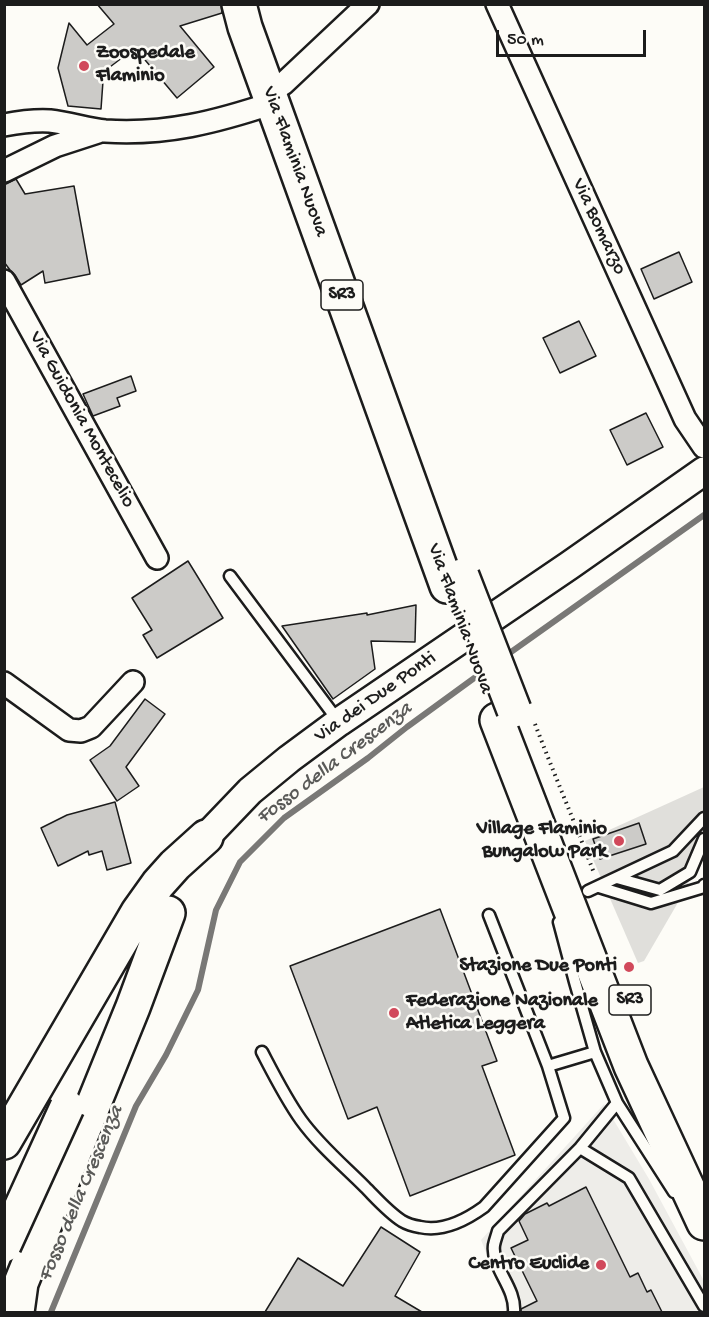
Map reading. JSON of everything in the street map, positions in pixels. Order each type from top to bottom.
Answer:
[{"type":"main road","name":"Via Flaminia Nuova","points":[[239,4],[245,27],[278,94]]},
{"type":"main road","name":"Via Flaminia Nuova","points":[[251,4],[278,94],[454,581],[515,718],[601,885],[647,1044],[705,1175]]},
{"type":"main road","name":"Via Flaminia Nuova","points":[[515,718],[540,831],[631,1066],[705,1224]]},
{"type":"main road","points":[[4,1245],[116,1006],[168,913],[206,837]]},
{"type":"main road","points":[[4,1142],[138,912],[175,865],[206,837]]},
{"type":"main road","points":[[19,1298],[134,1007],[168,913]]},
{"type":"main road","points":[[4,1205],[16,1244],[19,1298]]},
{"type":"street","points":[[4,125],[26,121],[51,121],[104,131],[148,131],[195,126],[228,118],[278,94],[368,4]]},
{"type":"street","name":"Via Bomarzo","points":[[496,4],[695,421],[705,447]]},
{"type":"street","points":[[4,171],[55,146],[104,131]]},
{"type":"street","name":"Via Guidonia Montecelio","points":[[4,281],[157,558]]},
{"type":"street","name":"Via dei Due Ponti","points":[[206,837],[250,791],[339,722],[705,471]]},
{"type":"street","points":[[4,683],[69,730],[81,731],[91,727],[133,681]]},
{"type":"lane","points":[[230,576],[339,722]]},
{"type":"lane","points":[[601,885],[673,851],[705,818]]},
{"type":"lane","points":[[540,831],[554,900]]},
{"type":"lane","points":[[601,885],[660,890],[690,872],[705,839]]},
{"type":"lane","points":[[601,885],[651,903],[705,885]]},
{"type":"lane","points":[[557,912],[595,1052],[617,1103],[668,1184],[705,1230]]},
{"type":"lane","points":[[262,1052],[301,1120],[317,1140],[403,1222],[432,1228],[453,1224],[474,1215],[484,1208],[564,1118],[548,1066],[489,915]]},
{"type":"lane","points":[[548,1066],[595,1052]]},
{"type":"lane","points":[[513,1312],[512,1294],[495,1258],[494,1245],[498,1231],[580,1148],[617,1103]]},
{"type":"lane","points":[[580,1148],[629,1178],[705,1306]]},
{"type":"path","points":[[515,718],[549,763],[601,885]]},
{"type":"shaded area","points":[[704,787],[704,852],[644,961],[638,963],[585,841]]},
{"type":"shaded area","points":[[604,1104],[649,1179],[704,1281],[704,1312],[506,1312],[501,1290],[481,1240]]},
{"type":"building","points":[[97,4],[221,4],[222,13],[180,26],[214,67],[177,98],[135,48],[98,76],[103,81],[101,109],[68,106],[58,68],[69,23],[87,45],[114,24]]},
{"type":"building","points":[[16,179],[25,194],[74,186],[90,274],[45,283],[43,271],[21,285],[4,262],[4,185]]},
{"type":"building","points":[[679,252],[692,282],[654,299],[641,269]]},
{"type":"building","points":[[579,321],[596,356],[560,373],[543,338]]},
{"type":"building","points":[[131,376],[136,391],[117,398],[120,406],[93,416],[83,394]]},
{"type":"building","points":[[646,413],[663,447],[627,465],[610,430]]},
{"type":"building","points":[[188,561],[223,618],[157,658],[143,635],[152,630],[132,598]]},
{"type":"building","points":[[416,605],[415,642],[371,641],[375,669],[333,699],[282,626],[367,613],[367,615]]},
{"type":"building","points":[[145,699],[165,714],[126,767],[139,786],[117,801],[90,760],[110,746]]},
{"type":"building","points":[[115,802],[131,863],[107,870],[102,851],[89,855],[88,851],[58,866],[41,828],[67,815]]},
{"type":"building","name":"Village Flaminio Bungalow Park","points":[[639,823],[646,844],[600,859],[593,839]]},
{"type":"building","name":"Federazione Nazionale Atletica Leggera","points":[[440,909],[497,1061],[482,1066],[515,1155],[410,1196],[377,1107],[348,1119],[290,966]]},
{"type":"building","points":[[586,1187],[630,1277],[638,1273],[647,1292],[651,1290],[662,1312],[521,1312],[521,1309],[537,1301],[511,1248],[528,1240],[519,1221],[525,1214],[547,1203],[549,1206]]},
{"type":"building","points":[[381,1227],[420,1252],[395,1296],[422,1312],[265,1312],[298,1258],[343,1286]]},
{"type":"waterway","name":"Fosso della Crescenza","points":[[504,657],[704,515]]},
{"type":"waterway","name":"Fosso della Crescenza","points":[[51,1312],[136,1106],[166,1055],[198,990],[216,910],[240,862],[284,818],[488,668]]},
{"type":"place","name":"Zoospedale Flaminio","points":[[84,66]]},
{"type":"place","name":"Village Flaminio Bungalow Park","points":[[619,841]]},
{"type":"place","name":"Stazione Due Ponti","points":[[629,967]]},
{"type":"place","name":"Federazione Nazionale Atletica Leggera","points":[[394,1013]]},
{"type":"place","name":"Centro Euclide","points":[[601,1265]]}]
